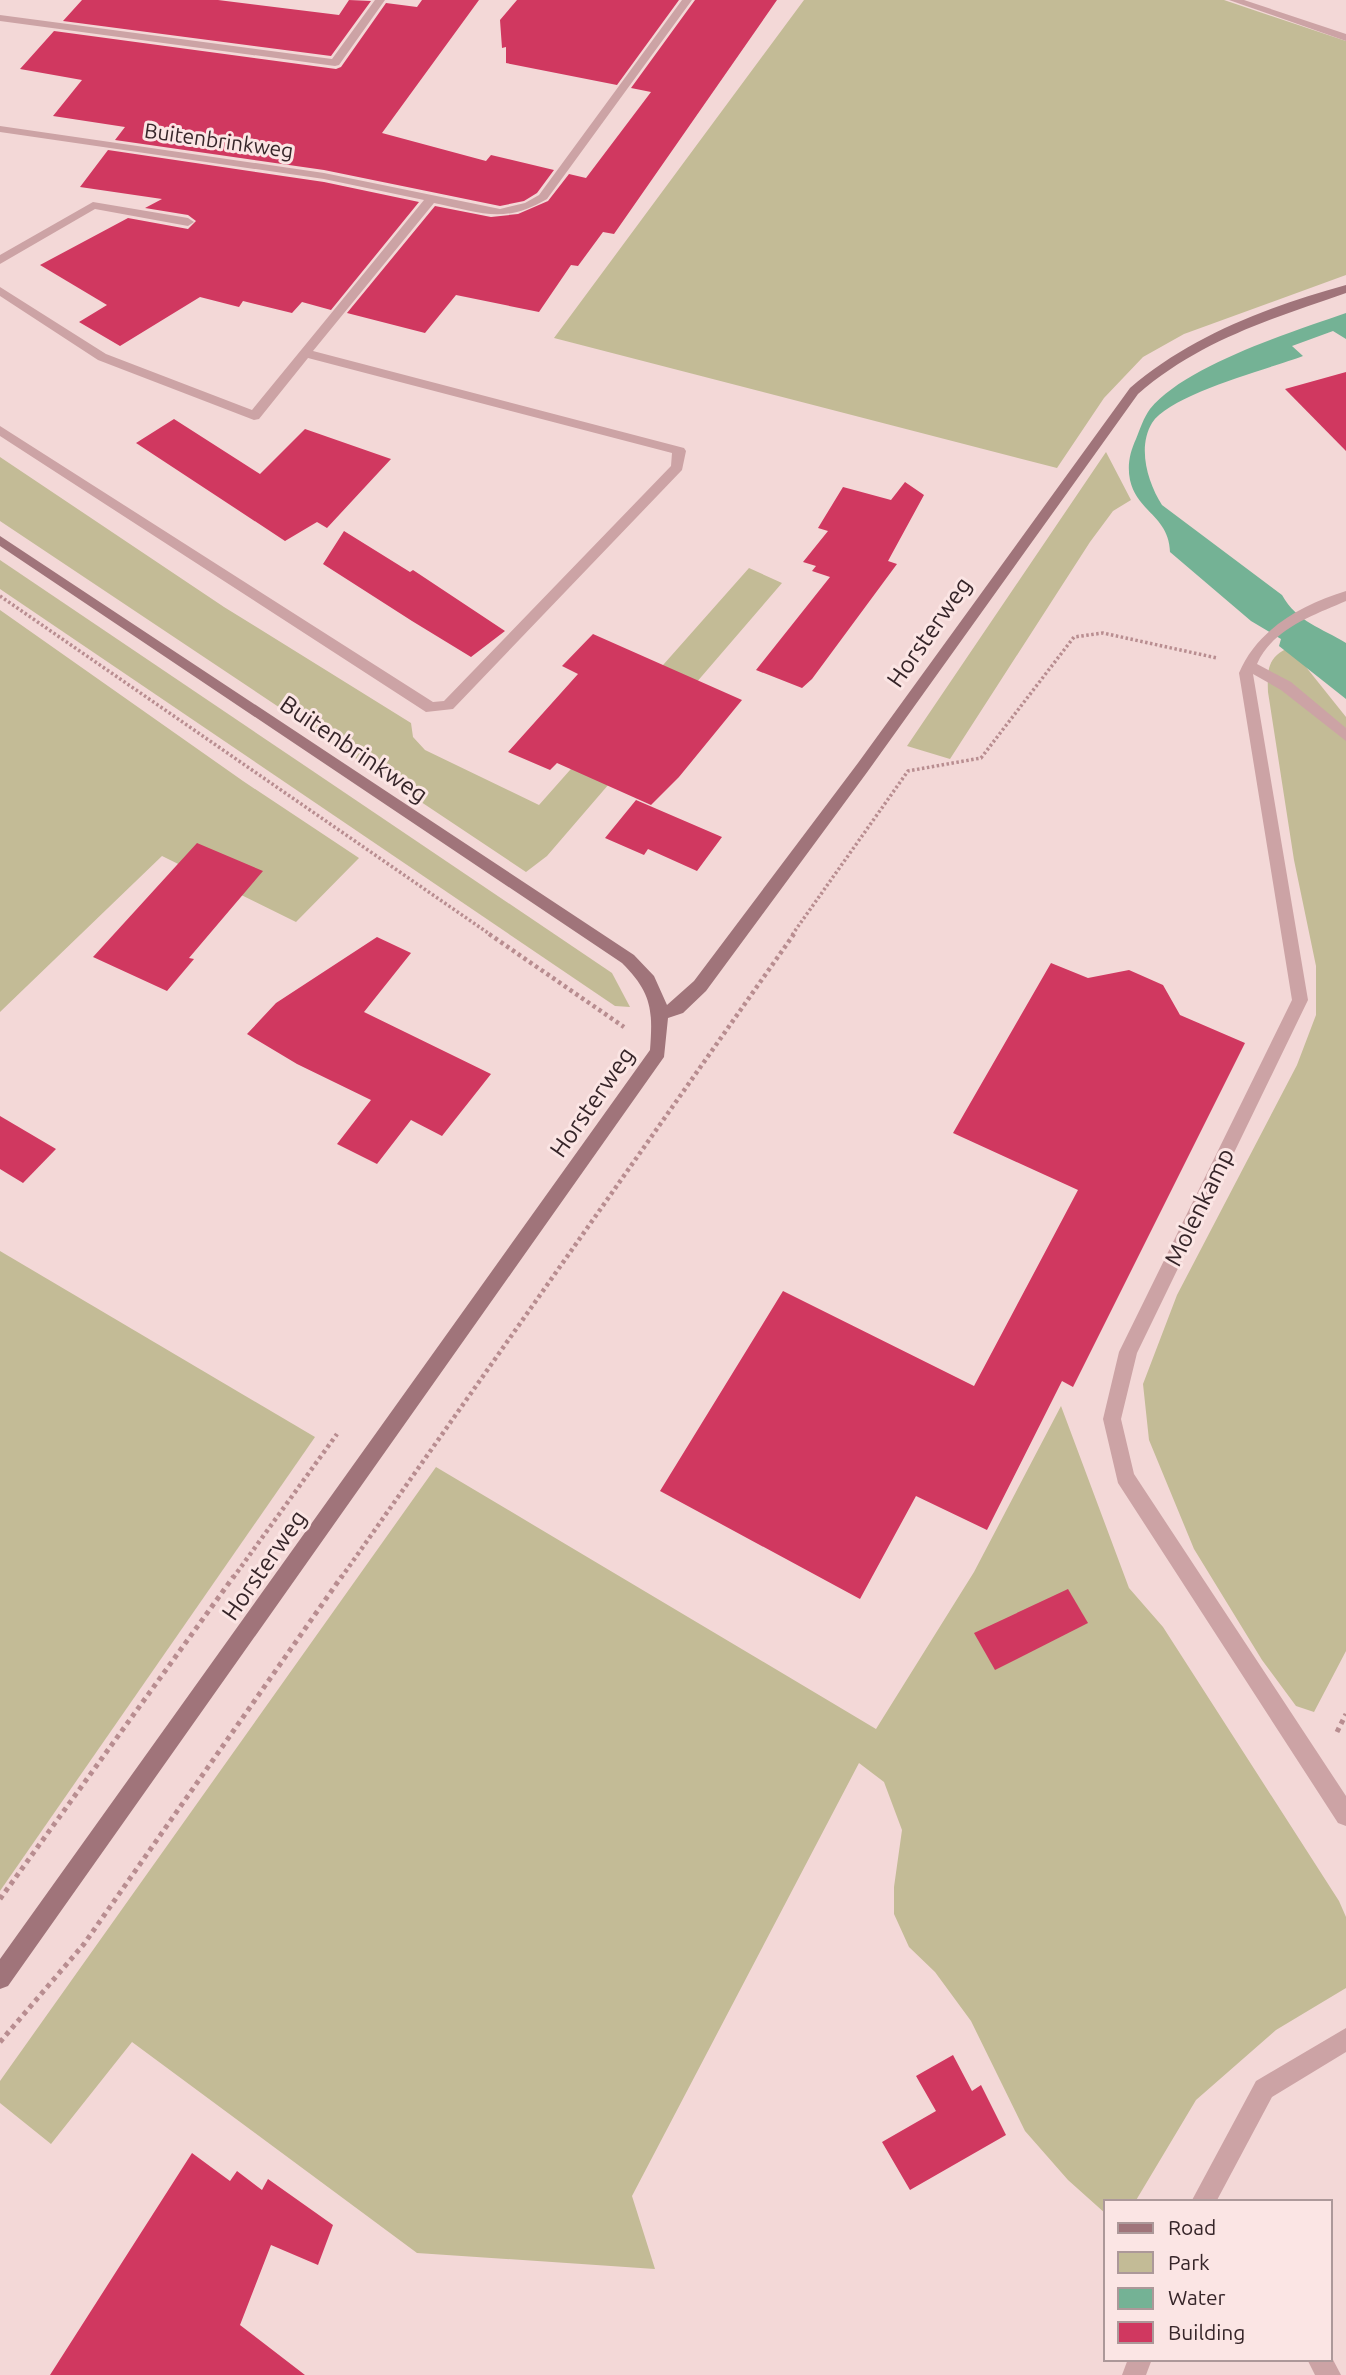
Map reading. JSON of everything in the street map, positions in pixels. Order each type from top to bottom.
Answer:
[{"type":"main road","name":"Horsterweg","points":[[0,1978],[658,1052],[662,1013],[677,1007],[701,986],[863,767],[1133,391],[1177,355],[1213,336],[1346,289]]},
{"type":"main road","name":"Buitenbrinkweg","points":[[0,540],[628,959],[656,990],[662,1013]]},
{"type":"street","points":[[0,18],[335,63],[380,0]]},
{"type":"street","name":"Buitenbrinkweg","points":[[0,129],[324,176],[500,213],[529,205],[543,197],[687,0]]},
{"type":"street","points":[[1234,0],[1346,38]]},
{"type":"street","points":[[0,291],[102,356],[254,416],[431,199]]},
{"type":"street","points":[[0,260],[93,205],[188,222]]},
{"type":"street","points":[[0,430],[431,708],[448,705],[470,685],[677,467],[679,451],[304,354]]},
{"type":"street","points":[[1346,596],[1271,633],[1256,649],[1248,664],[1286,686],[1346,736]]},
{"type":"street","name":"Molenkamp","points":[[1248,664],[1246,673],[1300,1000],[1128,1352],[1112,1419],[1125,1477],[1346,1815]]},
{"type":"street","points":[[1210,2197],[1265,2089],[1346,2039]]},
{"type":"path","points":[[0,596],[658,1052]]},
{"type":"path","points":[[0,2042],[85,1944],[908,771],[981,758],[1073,637],[1103,633],[1248,664]]},
{"type":"path","name":"Horsterweg","points":[[0,1899],[343,1425]]},
{"type":"green space","points":[[804,0],[1224,0],[1346,41],[1346,275],[1184,334],[1143,357],[1104,398],[1057,468],[554,338]]},
{"type":"green space","points":[[1106,452],[1131,500],[1113,511],[1090,542],[950,759],[907,746]]},
{"type":"green space","points":[[0,457],[224,607],[411,723],[413,737],[425,750],[539,805],[749,568],[782,583],[547,856],[526,872],[0,521]]},
{"type":"green space","points":[[0,560],[612,973],[630,1007],[615,1006],[0,589]]},
{"type":"green space","points":[[0,610],[243,781],[359,858],[296,922],[162,856],[0,1012]]},
{"type":"green space","points":[[1290,647],[1346,717],[1346,1651],[1314,1712],[1296,1706],[1262,1660],[1194,1549],[1149,1440],[1143,1384],[1177,1295],[1297,1065],[1316,1015],[1316,966],[1294,860],[1268,692],[1270,664],[1277,655]]},
{"type":"green space","points":[[0,1251],[315,1437],[0,1891]]},
{"type":"green space","points":[[1061,1406],[1129,1588],[1163,1627],[1339,1901],[1346,1917],[1346,1988],[1276,2030],[1196,2100],[1136,2200],[1104,2200],[1104,2212],[1068,2180],[1025,2131],[971,2021],[935,1972],[909,1947],[894,1914],[894,1887],[902,1830],[884,1782],[859,1763],[632,2196],[655,2269],[417,2253],[132,2042],[51,2144],[0,2103],[0,2081],[436,1467],[876,1729],[974,1572]]},
{"type":"water","points":[[1346,313],[1346,339],[1333,331],[1292,346],[1303,356],[1199,392],[1162,412],[1152,423],[1145,443],[1145,454],[1152,486],[1162,505],[1282,595],[1295,612],[1311,624],[1346,643],[1346,699],[1279,646],[1281,639],[1251,621],[1170,552],[1164,530],[1134,491],[1129,469],[1132,449],[1144,419],[1150,409],[1167,393],[1214,364]]},
{"type":"building","points":[[82,0],[218,0],[339,15],[349,0],[371,1],[331,56],[63,21]]},
{"type":"building","points":[[422,0],[479,0],[382,133],[486,161],[491,155],[554,170],[537,193],[524,201],[500,206],[324,170],[115,140],[125,127],[53,116],[82,80],[20,69],[54,31],[336,69],[341,67],[386,3],[417,7]]},
{"type":"building","points":[[517,0],[679,0],[617,85],[506,63],[506,47],[502,48],[500,20]]},
{"type":"building","points":[[695,0],[777,0],[614,234],[603,232],[578,266],[571,265],[539,312],[456,295],[425,333],[347,313],[435,206],[491,217],[518,214],[548,201],[569,174],[586,178],[651,92],[631,88]]},
{"type":"building","points":[[108,150],[324,182],[419,202],[331,310],[302,302],[292,313],[243,301],[239,307],[200,297],[120,346],[79,322],[107,305],[40,265],[128,218],[188,229],[196,221],[188,215],[145,208],[162,199],[80,187]]},
{"type":"building","points":[[1346,372],[1346,451],[1285,389]]},
{"type":"building","points":[[174,419],[260,474],[305,429],[391,459],[327,528],[317,522],[285,541],[136,443]]},
{"type":"building","points":[[905,482],[924,495],[888,561],[897,564],[812,679],[802,688],[756,670],[830,577],[812,571],[816,566],[803,562],[828,531],[818,528],[843,487],[891,500]]},
{"type":"building","points":[[344,531],[410,572],[413,570],[505,631],[471,657],[412,621],[323,564]]},
{"type":"building","points":[[593,634],[742,700],[679,777],[651,805],[557,763],[550,770],[508,752],[578,674],[562,666]]},
{"type":"building","points":[[636,800],[722,837],[697,871],[648,849],[644,855],[605,838]]},
{"type":"building","points":[[197,843],[263,871],[189,958],[194,959],[167,991],[93,957]]},
{"type":"building","points":[[377,937],[411,953],[364,1012],[491,1074],[442,1136],[411,1120],[377,1164],[337,1144],[371,1100],[297,1064],[247,1034],[276,1003]]},
{"type":"building","points":[[1051,963],[1088,978],[1129,970],[1163,985],[1180,1015],[1245,1043],[1073,1387],[1062,1381],[987,1530],[916,1496],[860,1599],[660,1491],[783,1291],[974,1386],[1078,1190],[953,1133]]},
{"type":"building","points":[[0,1116],[56,1149],[23,1183],[0,1169]]},
{"type":"building","points":[[1068,1589],[1088,1623],[995,1670],[974,1633]]},
{"type":"building","points":[[953,2055],[972,2091],[981,2085],[1006,2135],[910,2190],[882,2142],[936,2111],[916,2076]]},
{"type":"building","points":[[192,2153],[230,2181],[237,2171],[262,2190],[268,2179],[333,2225],[318,2265],[271,2245],[240,2325],[305,2375],[50,2375]]}]
